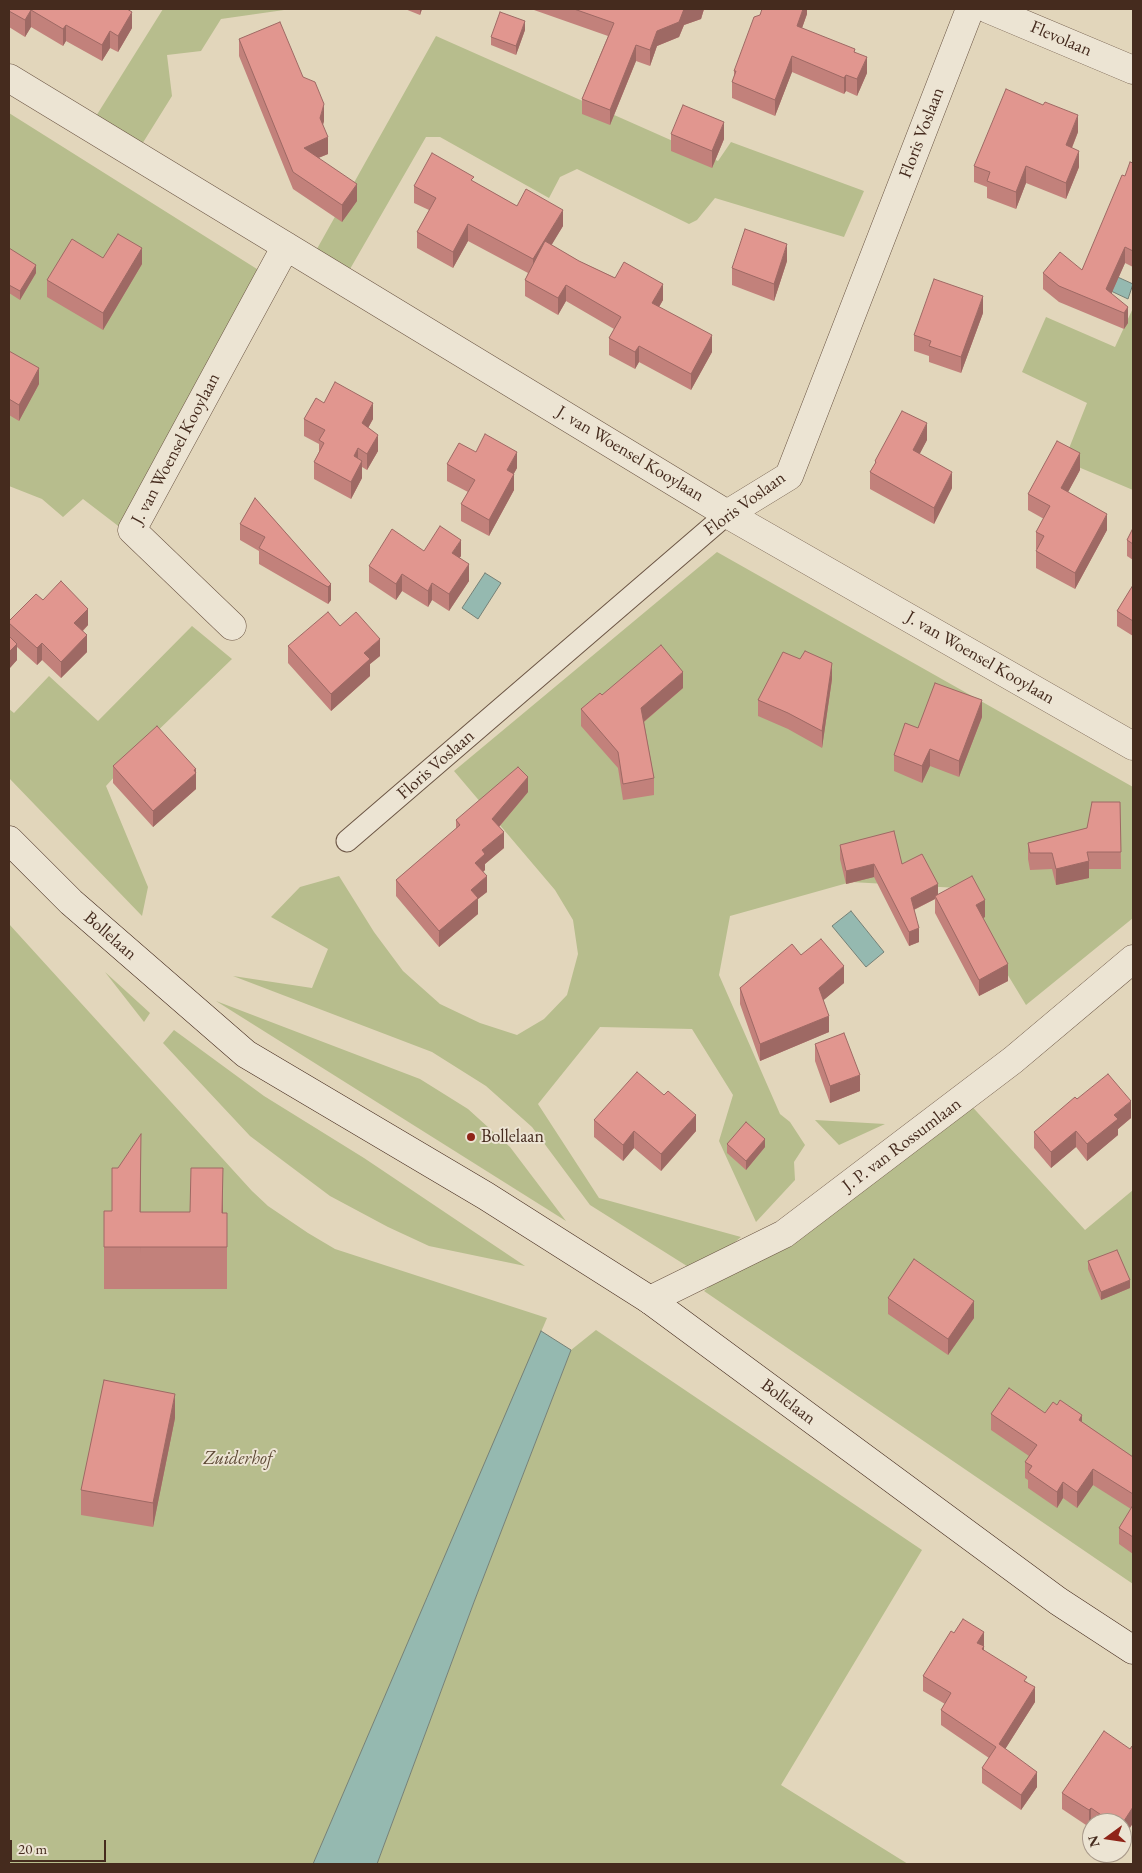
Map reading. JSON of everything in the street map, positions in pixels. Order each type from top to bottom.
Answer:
[{"type":"street","name":"Floris Voslaan","points":[[346,841],[727,514],[789,476],[970,9]]},
{"type":"street","name":"Flevolaan","points":[[988,9],[1133,70]]},
{"type":"street","name":"J. van Woensel Kooylaan","points":[[9,78],[727,514],[1133,746]]},
{"type":"street","name":"J. van Woensel Kooylaan","points":[[232,626],[132,530],[286,246]]},
{"type":"street","name":"Bollelaan","points":[[9,840],[71,902],[246,1054],[486,1196],[650,1300],[1058,1601],[1133,1650]]},
{"type":"street","name":"J. P. van Rossumlaan","points":[[650,1300],[784,1234],[1013,1060],[1133,959]]},
{"type":"green space","points":[[163,9],[291,9],[221,19],[201,51],[167,55],[172,96],[139,149],[93,121]]},
{"type":"green space","points":[[436,36],[718,161],[731,142],[864,191],[844,237],[715,198],[697,220],[689,224],[577,169],[560,177],[549,198],[440,137],[426,137],[346,276],[313,256]]},
{"type":"green space","points":[[9,113],[276,281],[130,535],[83,499],[63,517],[42,499],[9,486]]},
{"type":"green space","points":[[1133,308],[1133,490],[1064,461],[1087,403],[1022,372],[1046,317],[1115,347]]},
{"type":"green space","points":[[717,552],[1133,787],[1133,918],[1026,1005],[972,916],[958,888],[851,882],[730,916],[719,975],[780,1114],[790,1122],[805,1145],[794,1162],[795,1180],[756,1222],[719,1141],[733,1095],[692,1029],[600,1027],[538,1104],[599,1198],[741,1237],[698,1273],[590,1205],[532,1127],[486,1086],[432,1052],[233,976],[312,988],[328,949],[271,917],[300,887],[339,876],[374,932],[403,971],[440,1004],[480,1023],[517,1035],[544,1019],[567,995],[578,954],[573,920],[555,890],[454,771]]},
{"type":"green space","points":[[192,626],[232,659],[146,742],[106,786],[148,887],[142,916],[9,778],[9,709],[14,713],[49,676],[98,721]]},
{"type":"green space","name":"Zuiderhof","points":[[9,924],[252,1191],[268,1206],[335,1249],[547,1318],[313,1864],[9,1864]]},
{"type":"green space","points":[[105,972],[150,1013],[144,1022]]},
{"type":"green space","points":[[216,1001],[420,1079],[468,1109],[510,1147],[566,1221]]},
{"type":"green space","points":[[174,1030],[264,1096],[364,1158],[525,1266],[429,1246],[388,1227],[330,1196],[250,1136],[163,1043]]},
{"type":"green space","points":[[956,1089],[1085,1230],[1133,1190],[1133,1584],[704,1291]]},
{"type":"green space","points":[[815,1120],[885,1124],[839,1145]]},
{"type":"green space","points":[[596,1330],[922,1550],[781,1785],[908,1864],[377,1864],[474,1602],[571,1350]]},
{"type":"water","points":[[1100,269],[1133,284],[1128,299],[1094,283]]},
{"type":"water","points":[[485,573],[501,583],[478,619],[462,608]]},
{"type":"water","points":[[851,911],[884,952],[866,967],[832,926]]},
{"type":"water","points":[[541,1331],[571,1350],[474,1602],[377,1864],[313,1864]]},
{"type":"building","points":[[9,9],[127,9],[132,12],[118,36],[110,31],[102,45],[66,25],[63,29],[31,10],[25,20],[9,11]]},
{"type":"building","points":[[574,9],[684,9],[679,22],[657,31],[650,50],[636,45],[610,110],[582,99],[614,23]]},
{"type":"building","points":[[762,9],[803,9],[797,26],[855,49],[854,52],[867,57],[857,79],[846,75],[844,78],[792,56],[775,100],[732,82],[736,71],[734,71],[754,17],[760,15]]},
{"type":"building","points":[[500,12],[525,21],[516,46],[491,37]]},
{"type":"building","points":[[280,22],[303,77],[315,82],[324,104],[320,118],[328,137],[304,148],[357,184],[342,205],[293,172],[239,39]]},
{"type":"building","points":[[1006,89],[1043,105],[1045,102],[1078,115],[1066,145],[1079,151],[1066,183],[1026,166],[1016,192],[987,181],[990,172],[974,166]]},
{"type":"building","points":[[683,105],[724,122],[712,151],[671,134]]},
{"type":"building","points":[[432,153],[474,177],[471,180],[517,206],[526,189],[563,210],[533,259],[468,224],[453,252],[417,232],[436,198],[414,186]]},
{"type":"building","points":[[1130,162],[1133,163],[1133,251],[1125,247],[1106,289],[1128,307],[1124,313],[1059,286],[1043,273],[1060,252],[1082,270],[1122,175],[1125,176]]},
{"type":"building","points":[[745,229],[787,244],[774,284],[732,268]]},
{"type":"building","points":[[118,234],[142,248],[103,313],[47,280],[72,239],[103,258]]},
{"type":"building","points":[[545,241],[579,261],[615,278],[624,262],[663,284],[652,303],[712,335],[691,374],[639,346],[635,352],[609,338],[621,317],[566,285],[558,298],[525,280]]},
{"type":"building","points":[[9,248],[36,265],[20,291],[9,285]]},
{"type":"building","points":[[934,279],[983,296],[961,357],[929,346],[931,341],[914,335]]},
{"type":"building","points":[[9,351],[39,368],[19,405],[9,399]]},
{"type":"building","points":[[335,382],[373,403],[362,423],[378,435],[367,454],[358,448],[354,456],[362,461],[351,482],[314,462],[324,443],[319,440],[325,430],[304,419],[316,398],[324,403]]},
{"type":"building","points":[[902,411],[927,423],[913,450],[952,472],[934,508],[870,472]]},
{"type":"building","points":[[485,434],[517,452],[507,470],[514,474],[489,520],[461,504],[475,480],[447,464],[459,443],[476,452]]},
{"type":"building","points":[[1057,441],[1080,453],[1061,488],[1107,514],[1075,573],[1036,551],[1044,536],[1036,532],[1050,506],[1028,494]]},
{"type":"building","points":[[255,498],[331,584],[328,587],[259,548],[265,537],[240,524]]},
{"type":"building","points":[[440,526],[461,540],[452,553],[469,564],[449,594],[432,583],[428,591],[402,574],[396,584],[369,566],[392,529],[424,551]]},
{"type":"building","points":[[1133,528],[1133,544],[1127,540]]},
{"type":"building","points":[[61,581],[88,609],[74,623],[87,635],[61,662],[42,643],[37,648],[9,621],[36,594],[43,600]]},
{"type":"building","points":[[1133,585],[1133,621],[1117,611]]},
{"type":"building","points":[[328,612],[340,626],[356,612],[380,639],[364,653],[370,659],[331,694],[288,646]]},
{"type":"building","points":[[9,636],[17,644],[9,652]]},
{"type":"building","points":[[661,645],[683,672],[641,708],[654,778],[623,784],[618,752],[581,709],[600,693],[602,695]]},
{"type":"building","points":[[805,651],[832,663],[822,731],[758,700],[783,652],[800,659]]},
{"type":"building","points":[[935,683],[982,700],[959,761],[930,749],[922,766],[894,755],[905,723],[918,728]]},
{"type":"building","points":[[157,726],[196,769],[194,770],[196,773],[153,811],[113,766]]},
{"type":"building","points":[[518,767],[528,777],[492,819],[504,832],[482,850],[485,854],[475,863],[487,876],[471,890],[478,898],[439,931],[396,880],[460,825],[456,820]]},
{"type":"building","points":[[1092,802],[1120,802],[1121,852],[1087,852],[1089,861],[1056,869],[1052,853],[1030,853],[1028,843],[1087,828]]},
{"type":"building","points":[[894,831],[902,864],[922,854],[938,884],[911,898],[919,928],[909,932],[874,864],[846,871],[840,845]]},
{"type":"building","points":[[972,876],[985,900],[976,905],[1008,964],[979,980],[935,896]]},
{"type":"building","points":[[821,939],[844,966],[819,988],[829,1016],[760,1044],[740,988],[792,944],[801,955]]},
{"type":"building","points":[[844,1033],[860,1075],[830,1086],[815,1044]]},
{"type":"building","points":[[637,1072],[664,1095],[668,1091],[696,1115],[661,1154],[634,1131],[623,1145],[594,1120]]},
{"type":"building","points":[[1108,1074],[1131,1101],[1114,1115],[1118,1119],[1087,1144],[1076,1131],[1051,1152],[1034,1132],[1075,1097],[1077,1099]]},
{"type":"building","points":[[746,1122],[765,1139],[746,1161],[727,1144]]},
{"type":"building","points":[[141,1134],[140,1212],[190,1212],[191,1168],[223,1168],[222,1213],[227,1213],[227,1247],[104,1247],[104,1211],[112,1211],[112,1168],[118,1168]]},
{"type":"building","points":[[1117,1250],[1130,1280],[1101,1292],[1088,1261]]},
{"type":"building","points":[[914,1259],[974,1301],[948,1339],[888,1298]]},
{"type":"building","points":[[104,1380],[175,1394],[153,1503],[81,1490]]},
{"type":"building","points":[[1009,1388],[1045,1413],[1053,1402],[1057,1405],[1060,1400],[1082,1415],[1079,1420],[1133,1457],[1133,1494],[1093,1469],[1077,1492],[1063,1482],[1057,1492],[1028,1472],[1032,1466],[1025,1462],[1037,1445],[991,1414]]},
{"type":"building","points":[[1133,1505],[1133,1537],[1119,1528]]},
{"type":"building","points":[[963,1619],[984,1632],[977,1643],[984,1646],[982,1649],[1027,1677],[1024,1681],[1035,1687],[999,1744],[1037,1772],[1021,1795],[982,1768],[996,1747],[941,1710],[951,1693],[923,1676],[951,1631],[954,1633]]},
{"type":"building","points":[[1104,1731],[1130,1749],[1133,1747],[1133,1807],[1129,1813],[1098,1813],[1091,1808],[1089,1810],[1062,1793]]},
{"type":"place","name":"Bollelaan","points":[[471,1137]]}]
